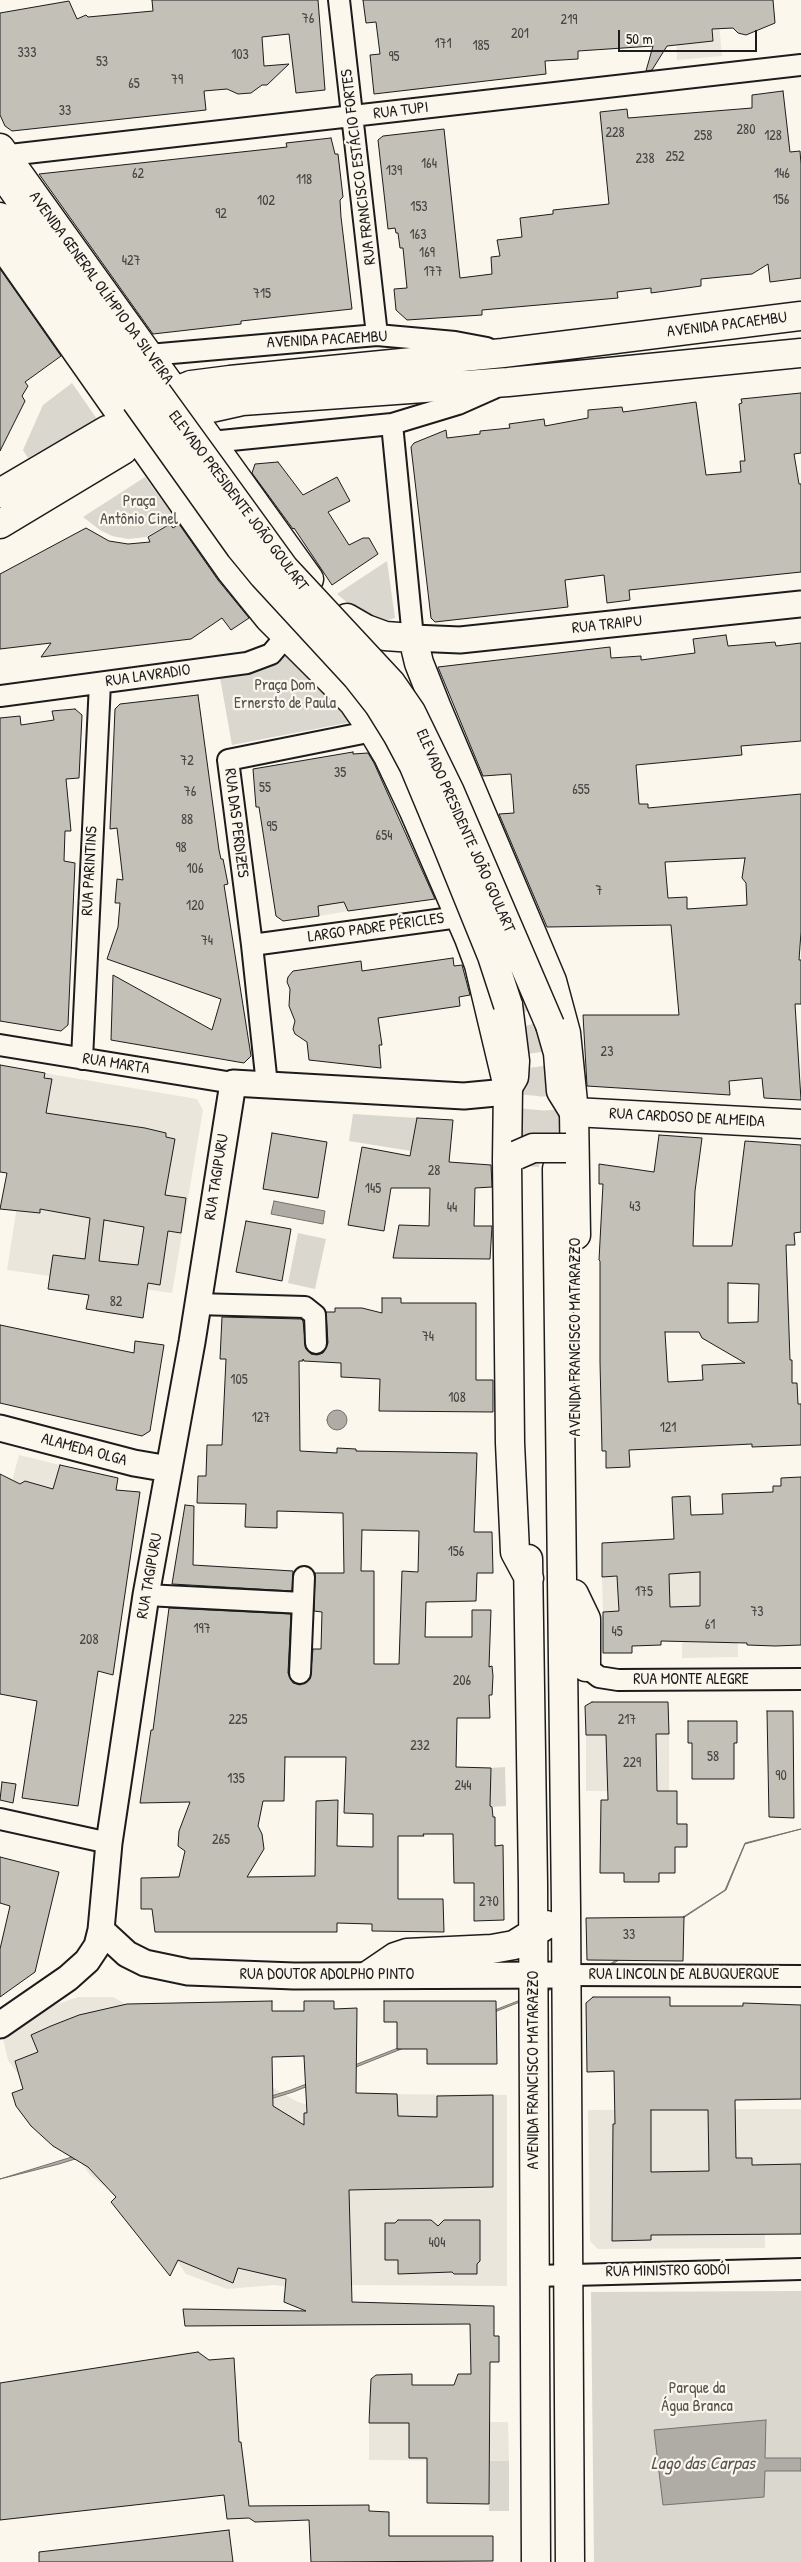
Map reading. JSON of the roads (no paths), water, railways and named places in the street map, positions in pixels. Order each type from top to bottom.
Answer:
[{"type":"main road","name":"AVENIDA GENERAL OLÍMPIO DA SILVEIRA","points":[[1,158],[149,355],[310,581],[351,621],[385,636],[413,638]]},
{"type":"main road","name":"ELEVADO PRESIDENTE JOÃO GOULART","points":[[1,158],[284,568],[391,682],[411,712],[450,792],[550,1025]]},
{"type":"main road","name":"ELEVADO PRESIDENTE JOÃO GOULART","points":[[0,217],[118,375],[240,547],[263,575],[351,670],[379,705],[398,734],[420,781],[492,956],[508,1005]]},
{"type":"main road","points":[[0,242],[231,571],[269,618],[353,702],[373,731],[388,756],[414,811],[459,917]]},
{"type":"main road","name":"AVENIDA PACAEMBU","points":[[178,390],[191,385],[221,381],[503,353],[801,316]]},
{"type":"main road","name":"AVENIDA PACAEMBU","points":[[197,411],[242,401],[508,382],[801,353]]},
{"type":"main road","points":[[0,493],[115,440],[0,524]]},
{"type":"main road","points":[[413,638],[419,663],[552,981],[566,1033],[574,1112]]},
{"type":"main road","points":[[292,640],[348,677]]},
{"type":"main road","name":"LARGO PADRE PÉRICLES","points":[[459,917],[479,965],[508,1087]]},
{"type":"main road","name":"AVENIDA FRANCISCO MATARAZZO","points":[[508,1005],[515,1062],[514,1077],[508,1087],[516,1161],[510,1426],[515,1552],[529,1578],[536,2562]]},
{"type":"main road","name":"AVENIDA FRANCISCO MATARAZZO","points":[[550,1025],[558,1053],[561,1091],[574,1112],[566,1156],[563,1651],[567,1975],[570,2562]]},
{"type":"main road","name":"RUA CARDOSO DE ALMEIDA","points":[[574,1112],[801,1124]]},
{"type":"main road","points":[[516,1161],[534,1148],[566,1156]]},
{"type":"main road","name":"AVENIDA FRANCISCO MATARAZZO","points":[[563,1651],[574,1633],[566,1156]]},
{"type":"main road","points":[[574,1594],[586,1619],[586,1667]]},
{"type":"main road","points":[[370,1974],[395,1957],[407,1953],[496,1949],[514,1945],[533,1934],[566,1908]]},
{"type":"street","name":"RUA FRANCISCO ESTÁCIO FORTES","points":[[339,0],[377,335]]},
{"type":"street","name":"RUA TUPI","points":[[1,158],[801,65]]},
{"type":"street","name":"AVENIDA PACAEMBU","points":[[149,355],[377,335],[473,345],[503,353]]},
{"type":"street","name":"AVENIDA PACAEMBU","points":[[211,442],[392,424],[458,404],[508,382]]},
{"type":"street","points":[[392,424],[413,638]]},
{"type":"street","name":"RUA TRAIPU","points":[[413,638],[460,640],[801,604]]},
{"type":"street","name":"RUA LAVRADIO","points":[[0,696],[247,663],[271,654],[292,640]]},
{"type":"street","name":"RUA PARINTINS","points":[[82,1059],[100,682]]},
{"type":"street","name":"RUA DAS PERDIZES","points":[[252,945],[228,760],[373,731]]},
{"type":"street","name":"LARGO PADRE PÉRICLES","points":[[252,945],[459,917]]},
{"type":"street","points":[[252,945],[267,1085]]},
{"type":"street","name":"RUA MARTA","points":[[0,1045],[233,1083]]},
{"type":"street","points":[[233,1083],[464,1096],[496,1093],[508,1087]]},
{"type":"street","name":"RUA TAGIPURU","points":[[4,2020],[68,1978],[87,1961],[96,1946],[101,1930],[109,1843],[146,1595],[192,1342],[196,1304],[233,1083]]},
{"type":"street","points":[[196,1304],[305,1307],[315,1315],[316,1343]]},
{"type":"street","name":"ALAMEDA OLGA","points":[[0,1428],[134,1463],[169,1469]]},
{"type":"street","points":[[300,1673],[304,1577]]},
{"type":"street","points":[[146,1595],[303,1603]]},
{"type":"street","name":"RUA MONTE ALEGRE","points":[[586,1667],[599,1677],[618,1680],[801,1679]]},
{"type":"street","points":[[0,1819],[109,1843]]},
{"type":"street","name":"RUA DOUTOR ADOLPHO PINTO","points":[[101,1930],[127,1954],[145,1964],[163,1968],[220,1974],[567,1975]]},
{"type":"street","name":"RUA LINCOLN DE ALBUQUERQUE","points":[[567,1975],[801,1976]]},
{"type":"street","name":"RUA MINISTRO GODÓI","points":[[535,2276],[801,2269]]},
{"type":"water","points":[[274,1201],[325,1211],[323,1224],[271,1214]]},
{"type":"water","points":[[337,1410],[344,1413],[347,1420],[344,1427],[337,1430],[330,1427],[327,1420],[330,1413]]},
{"type":"water","points":[[801,1829],[745,1844],[726,1890],[608,1967],[293,2092],[59,2164],[0,2179],[291,2090],[607,1966],[725,1890],[745,1843]]},
{"type":"water","name":"Lago das Carpas","points":[[766,2420],[765,2458],[801,2458],[801,2471],[765,2471],[764,2497],[663,2505],[654,2430]]},
{"type":"tunnel","points":[[513,986],[528,1035],[533,1070],[525,1166]]},
{"type":"tunnel","points":[[551,1068],[557,1169]]},
{"type":"park label","name":"Praça Antônio Cinel","points":[[139,511]]},
{"type":"park label","name":"Praça Dom Ernersto de Paula","points":[[285,695]]},
{"type":"park label","name":"Parque da Água Branca","points":[[697,2398]]}]
